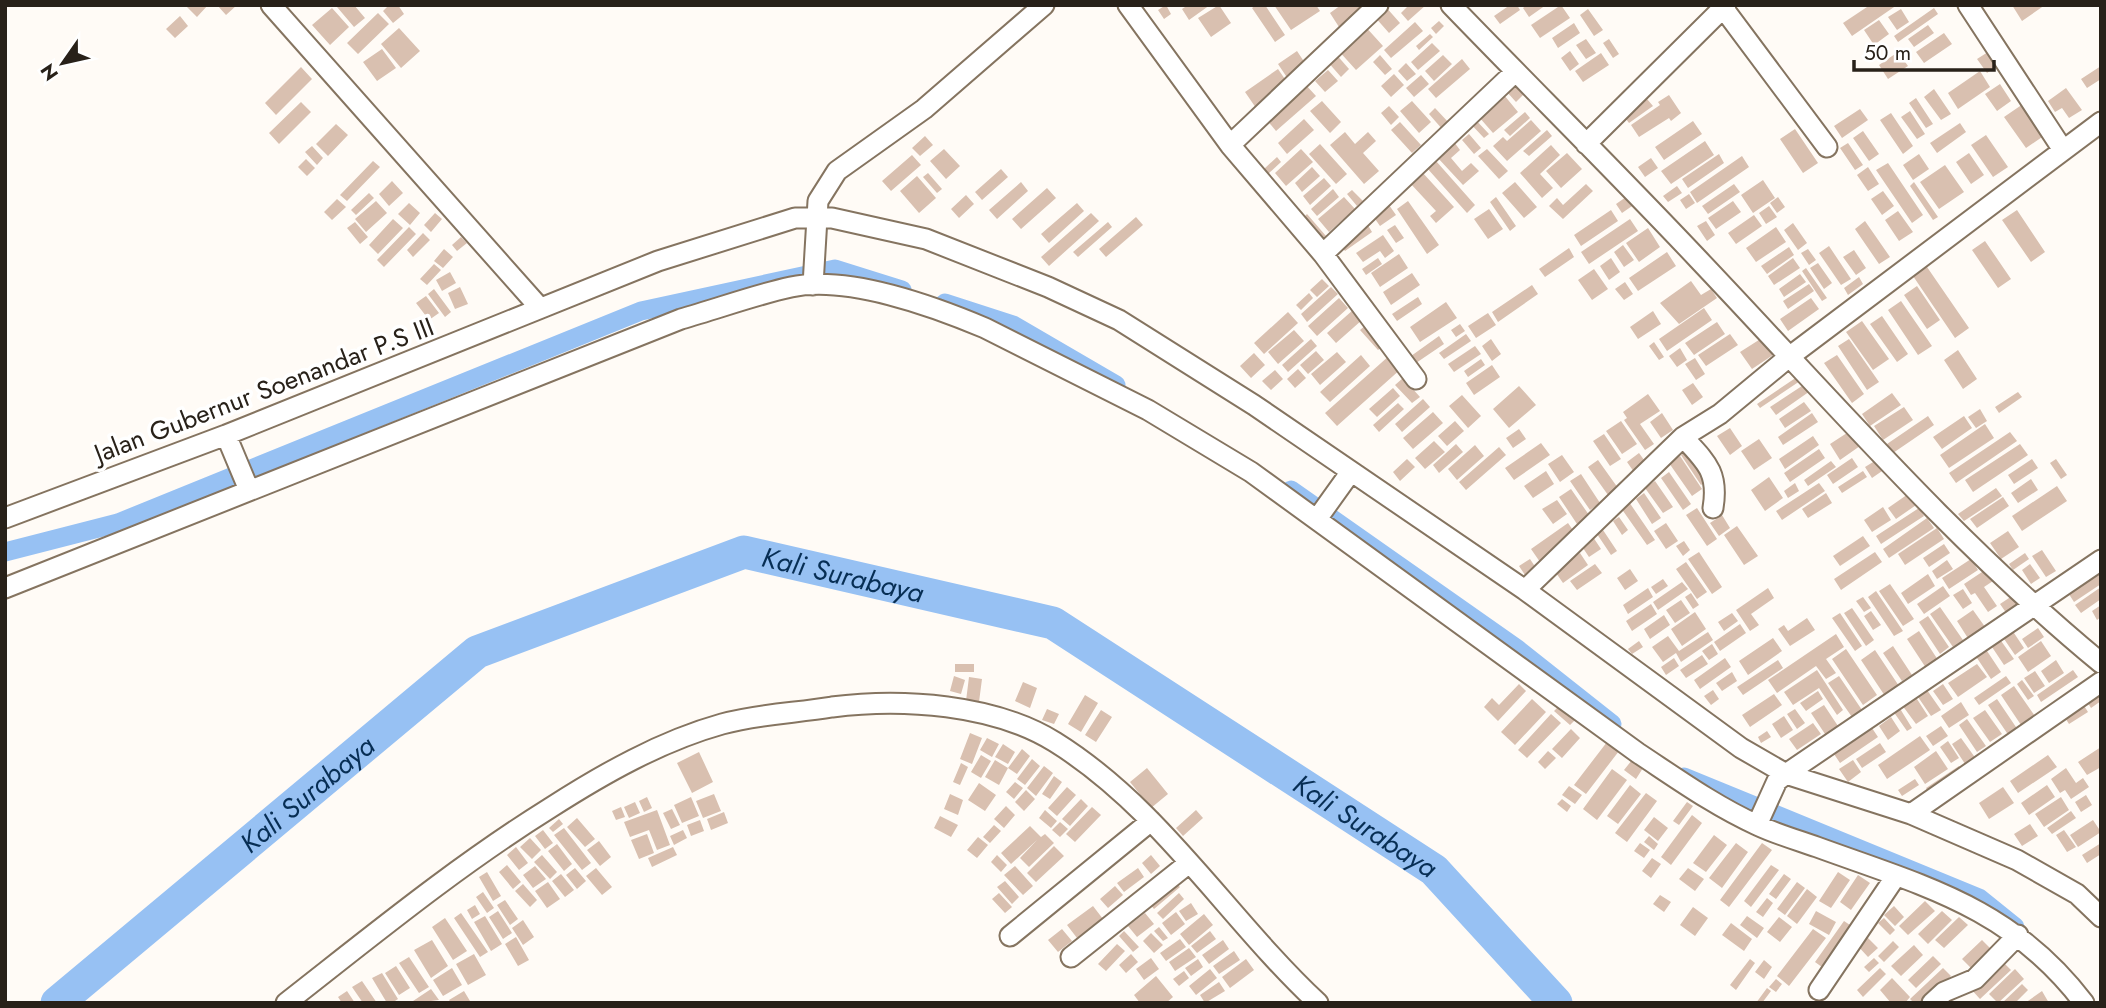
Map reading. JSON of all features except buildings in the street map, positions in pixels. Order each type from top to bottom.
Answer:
[{"type":"street","points":[[271,5],[540,309]]},
{"type":"street","points":[[813,282],[821,192],[837,172],[924,109],[1044,5]]},
{"type":"street","points":[[1128,5],[1230,145],[1323,254],[1416,379]]},
{"type":"street","points":[[1230,145],[1378,5]]},
{"type":"street","points":[[1451,5],[2033,607],[2101,663]]},
{"type":"street","points":[[1968,5],[2063,150]]},
{"type":"street","points":[[1586,144],[1723,6],[1827,148]]},
{"type":"street","points":[[1323,254],[1515,72]]},
{"type":"street","points":[[1525,590],[1683,437],[1720,414],[1789,357],[2101,122]]},
{"type":"street","name":"Jalan Gubernur Soenandar P.S III","points":[[5,518],[228,440],[658,261],[795,218],[818,226]]},
{"type":"street","points":[[818,226],[926,239],[1048,287],[1119,320],[1254,405],[1348,476],[1525,590],[1781,778],[1911,814],[2017,860],[2097,908]]},
{"type":"street","points":[[5,588],[248,487],[681,319],[813,282],[881,294],[956,316],[985,328],[1177,426],[1318,516],[1638,753],[1758,822],[1963,901],[2018,935],[2051,965],[2084,1003]]},
{"type":"street","points":[[1683,437],[1705,461],[1714,476],[1716,489],[1713,508]]},
{"type":"street","points":[[228,440],[248,487]]},
{"type":"street","points":[[1318,516],[1348,476]]},
{"type":"street","points":[[1758,822],[1781,778],[2101,560]]},
{"type":"street","points":[[1911,814],[2101,682]]},
{"type":"street","points":[[286,1003],[480,852],[592,781],[702,730],[747,718],[898,702],[970,712],[1016,724],[1055,742],[1103,776],[1151,821],[1273,959],[1318,1003]]},
{"type":"street","points":[[1010,936],[1151,821]]},
{"type":"street","points":[[1071,957],[1189,863]]},
{"type":"street","points":[[1819,990],[1896,876]]},
{"type":"street","points":[[1932,1003],[1944,992],[1975,979],[2018,935]]},
{"type":"waterway","points":[[5,552],[118,523],[641,311],[835,269],[902,290]]},
{"type":"waterway","points":[[945,303],[1013,325],[1116,385]]},
{"type":"waterway","points":[[1291,490],[1516,648],[1612,724]]},
{"type":"waterway","name":"Kali Surabaya","points":[[57,1003],[477,652],[744,552],[1053,623],[1434,870],[1556,1003]]},
{"type":"waterway","points":[[1684,777],[1979,898],[2015,927]]}]
